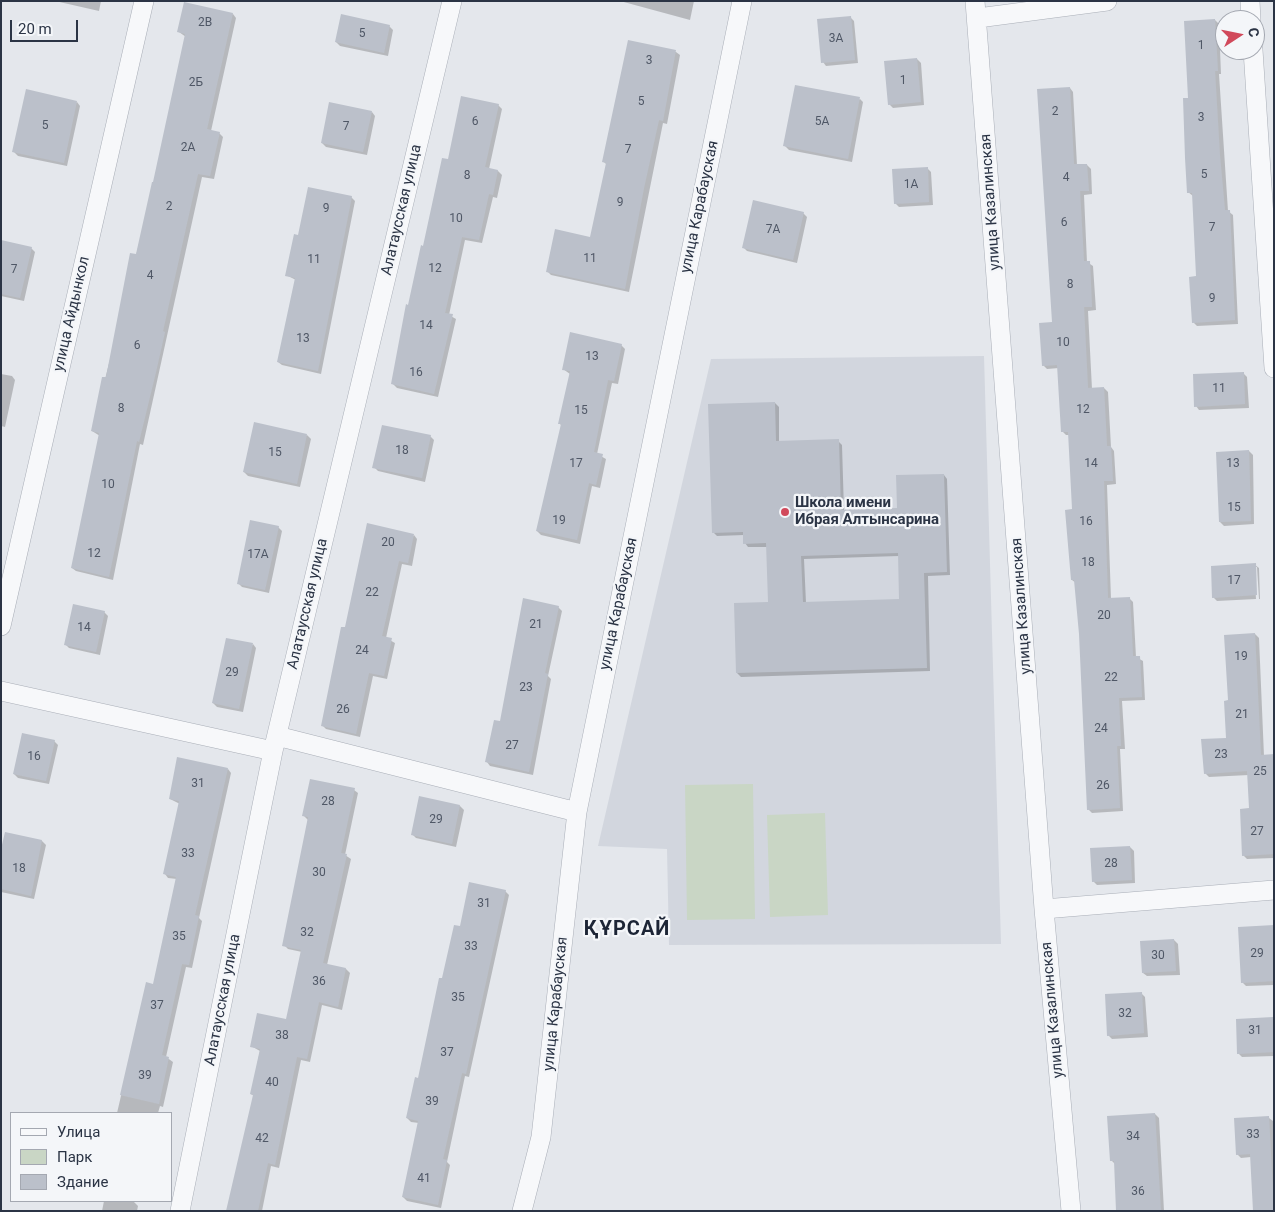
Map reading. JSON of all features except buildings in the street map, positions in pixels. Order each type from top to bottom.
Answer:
[{"type":"street","name":"улица Айдынкол","points":[[1,626],[144,1]]},
{"type":"street","name":"Алатаусская улица","points":[[180,1211],[275,744],[452,1]]},
{"type":"street","name":"улица Карабауская","points":[[522,1211],[541,1137],[577,812],[742,1]]},
{"type":"street","points":[[977,10],[1107,1]]},
{"type":"street","name":"улица Казалинская","points":[[977,10],[1044,909],[1071,1211]]},
{"type":"street","points":[[1254,60],[1274,368]]},
{"type":"street","points":[[1,691],[275,744],[577,812]]},
{"type":"street","points":[[1044,909],[1274,890]]},
{"type":"shaded area","points":[[984,356],[1001,944],[669,945],[667,849],[598,846],[711,359]]},
{"type":"green space","points":[[753,784],[755,919],[687,920],[685,785]]},
{"type":"green space","points":[[825,813],[828,915],[770,917],[767,815]]},
{"type":"place","name":"Школа имени Ибрая Алтынсарина","points":[[785,512]]},
{"type":"district","name":"ҚҰРСАЙ","points":[[627,930]]}]
